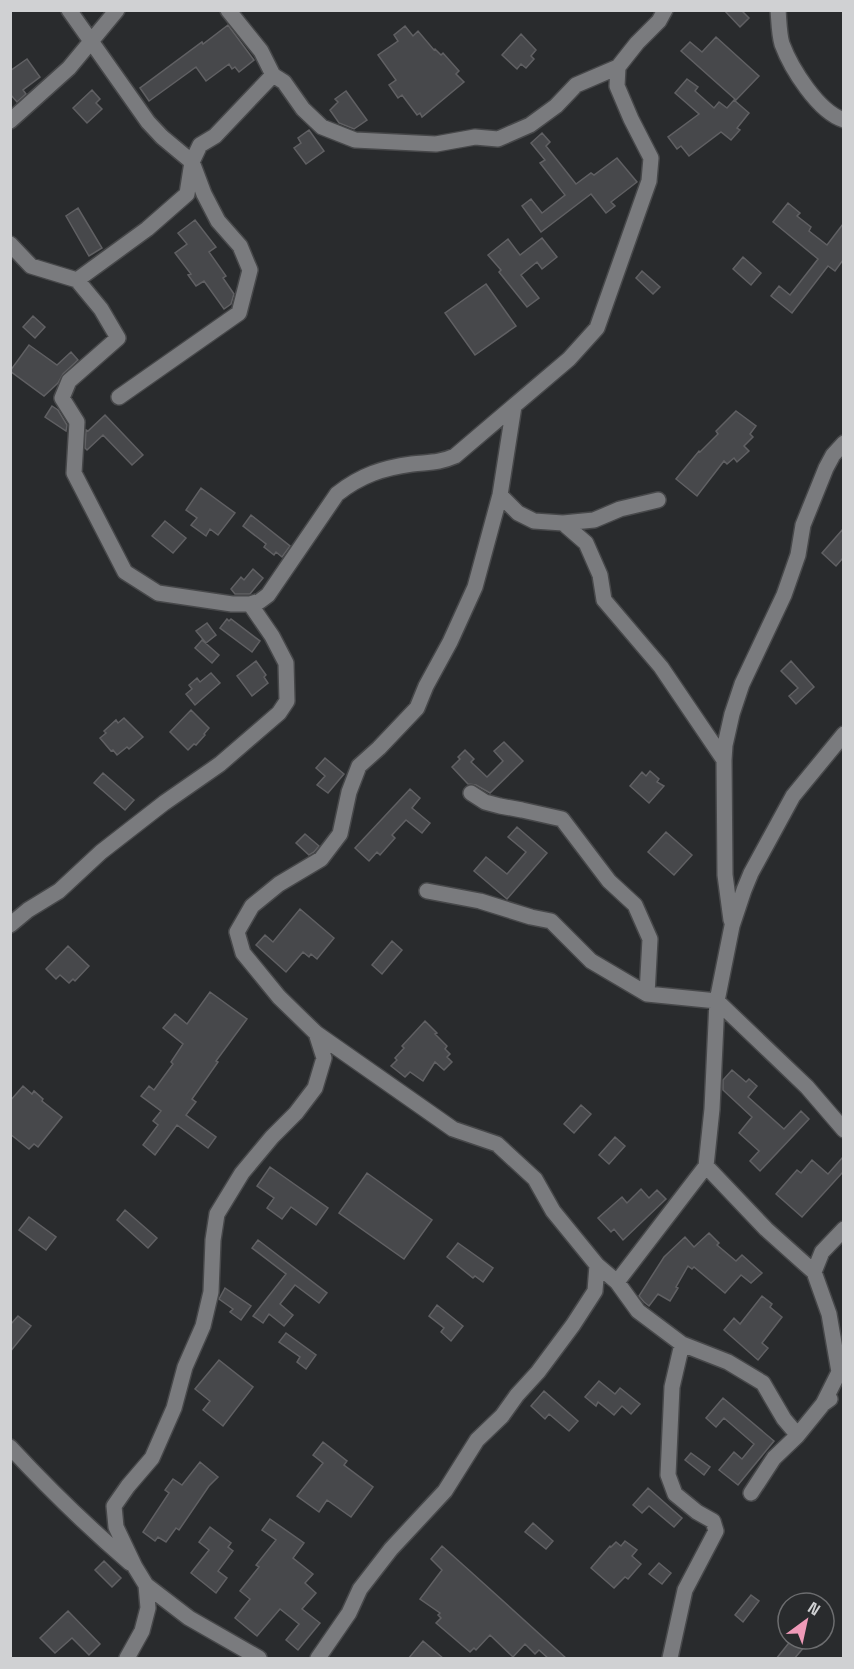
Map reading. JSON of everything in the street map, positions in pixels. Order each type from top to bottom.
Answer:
[{"type":"street","points":[[69,10],[148,122],[192,162],[213,212],[240,246],[250,270],[239,313],[119,398]]},
{"type":"street","points":[[10,121],[69,68],[117,10]]},
{"type":"street","points":[[228,10],[261,51],[273,75],[284,82],[303,109],[322,127],[355,140],[436,144],[475,137],[498,139],[530,125],[556,106],[576,85],[618,67],[659,21],[665,10]]},
{"type":"street","points":[[778,10],[782,42],[795,69],[815,99],[843,120]]},
{"type":"street","points":[[10,244],[31,266],[77,280],[101,309],[118,338],[69,381],[62,398],[77,422],[74,473],[125,572],[158,593],[232,604],[250,604],[268,595],[337,494],[351,483],[378,470],[441,461],[455,456],[569,359],[597,328],[649,181],[651,158],[630,119],[617,86],[618,67]]},
{"type":"street","points":[[77,280],[147,229],[187,194],[192,162],[200,145],[215,136],[273,75]]},
{"type":"street","points":[[514,406],[500,495],[475,587],[417,708],[359,766],[349,792],[340,834],[321,859],[279,884],[252,906],[237,932],[243,953],[279,998],[316,1033],[453,1129],[497,1144],[535,1179],[553,1211],[597,1265],[617,1282],[638,1311],[682,1344],[728,1362],[763,1383],[784,1419],[795,1432]]},
{"type":"street","points":[[732,926],[725,875],[724,760],[732,714],[742,684],[784,595],[798,555],[803,525],[826,468],[843,443]]},
{"type":"street","points":[[500,495],[518,513],[534,521],[563,523],[594,520],[620,509],[658,500]]},
{"type":"street","points":[[563,523],[586,543],[600,575],[604,600],[661,667],[724,760]]},
{"type":"street","points":[[10,925],[28,910],[60,891],[101,852],[220,764],[279,713],[287,701],[286,663],[272,636],[250,604]]},
{"type":"street","points":[[617,1282],[706,1166],[712,1109],[717,1001],[732,926],[751,873],[793,796],[843,734]]},
{"type":"street","points":[[471,793],[485,802],[562,819],[609,881],[635,905],[650,939],[647,994]]},
{"type":"street","points":[[427,891],[480,901],[551,921],[591,961],[647,994],[717,1001],[807,1087],[843,1130]]},
{"type":"street","points":[[259,1659],[189,1618],[146,1585],[116,1527],[114,1506],[152,1458],[174,1408],[185,1367],[203,1326],[212,1292],[213,1240],[217,1214],[242,1173],[296,1113],[315,1088],[324,1058],[316,1033]]},
{"type":"street","points":[[706,1166],[766,1229],[814,1272],[829,1314],[839,1372],[824,1404]]},
{"type":"street","points":[[814,1272],[822,1252],[843,1229]]},
{"type":"street","points":[[318,1659],[349,1613],[360,1589],[390,1549],[445,1491],[477,1440],[502,1416],[573,1325],[595,1291],[597,1265]]},
{"type":"street","points":[[670,1659],[685,1590],[716,1531],[713,1521],[697,1512],[675,1494],[668,1475],[672,1387],[682,1344]]},
{"type":"street","points":[[751,1493],[774,1458],[843,1387]]},
{"type":"street","points":[[10,1447],[45,1485],[135,1567]]},
{"type":"street","points":[[127,1659],[142,1631],[148,1608],[146,1585]]},
{"type":"building","points":[[724,10],[741,10],[749,18],[740,27]]},
{"type":"building","points":[[228,25],[254,60],[239,72],[235,67],[232,69],[229,64],[206,81],[196,67],[149,101],[140,88]]},
{"type":"building","points":[[405,26],[413,36],[418,31],[434,50],[441,55],[443,53],[459,71],[456,74],[464,82],[422,117],[420,113],[417,115],[402,95],[398,98],[389,85],[396,80],[378,55],[398,41],[394,35]]},
{"type":"building","points":[[521,34],[536,50],[531,56],[534,59],[526,68],[521,64],[517,69],[502,55]]},
{"type":"building","points":[[716,37],[759,76],[736,100],[681,51],[690,42],[702,52]]},
{"type":"building","points":[[27,59],[40,77],[23,90],[26,94],[17,102],[10,94],[10,71]]},
{"type":"building","points":[[687,79],[698,87],[695,91],[714,108],[719,102],[727,108],[734,100],[749,113],[737,128],[740,130],[731,140],[721,132],[689,156],[681,146],[677,149],[668,137],[699,114],[675,93]]},
{"type":"building","points":[[92,90],[100,99],[96,103],[102,109],[87,123],[73,108]]},
{"type":"building","points":[[346,91],[367,120],[354,129],[339,123],[330,110],[338,102],[335,99]]},
{"type":"building","points":[[309,130],[324,151],[306,164],[294,148],[301,143],[298,138]]},
{"type":"building","points":[[542,133],[550,142],[546,146],[576,184],[591,173],[594,175],[617,158],[637,182],[611,202],[615,206],[606,213],[591,194],[541,232],[522,206],[531,199],[542,213],[565,195],[540,163],[545,160],[531,143]]},
{"type":"building","points":[[788,203],[800,213],[797,216],[811,227],[809,231],[827,245],[843,224],[843,260],[835,271],[828,266],[792,313],[771,296],[779,286],[790,295],[818,259],[773,222]]},
{"type":"building","points":[[78,208],[102,248],[89,256],[66,216]]},
{"type":"building","points":[[195,220],[216,247],[209,252],[226,276],[223,278],[234,294],[231,304],[224,309],[204,281],[196,286],[188,275],[191,274],[175,253],[187,244],[178,233]]},
{"type":"building","points":[[542,238],[557,257],[542,269],[537,262],[521,275],[539,298],[527,307],[488,255],[508,239],[520,255]]},
{"type":"building","points":[[743,257],[761,273],[751,285],[733,269]]},
{"type":"building","points":[[642,271],[660,287],[653,294],[636,278]]},
{"type":"building","points":[[486,284],[516,326],[475,355],[445,313]]},
{"type":"building","points":[[33,316],[45,327],[35,338],[23,327]]},
{"type":"building","points":[[29,345],[57,365],[71,352],[78,360],[44,396],[10,371]]},
{"type":"building","points":[[52,406],[58,410],[67,425],[66,431],[45,417]]},
{"type":"building","points":[[736,411],[756,426],[750,434],[753,437],[744,446],[749,451],[737,462],[734,458],[727,464],[724,461],[697,496],[676,479]]},
{"type":"building","points":[[105,415],[143,455],[132,465],[103,435],[87,450],[85,448],[86,430],[88,431]]},
{"type":"building","points":[[201,488],[235,513],[218,535],[210,529],[206,536],[191,525],[197,518],[186,510]]},
{"type":"building","points":[[251,515],[290,546],[282,557],[276,552],[274,555],[264,547],[266,544],[243,526]]},
{"type":"building","points":[[165,521],[186,538],[173,553],[152,536]]},
{"type":"building","points":[[843,529],[843,558],[836,566],[822,553]]},
{"type":"building","points":[[253,569],[263,578],[250,594],[235,594],[231,589],[241,577],[244,580]]},
{"type":"building","points":[[227,619],[229,621],[231,619],[260,641],[252,652],[220,628]]},
{"type":"building","points":[[207,623],[216,635],[206,643],[196,631]]},
{"type":"building","points":[[202,640],[219,655],[212,663],[195,648]]},
{"type":"building","points":[[256,661],[266,675],[264,677],[268,683],[252,696],[237,676]]},
{"type":"building","points":[[791,661],[814,687],[796,704],[789,696],[798,688],[781,671]]},
{"type":"building","points":[[211,673],[220,683],[195,705],[186,694],[192,689],[189,685],[197,678],[200,682]]},
{"type":"building","points":[[191,710],[209,728],[196,745],[194,744],[188,750],[170,732]]},
{"type":"building","points":[[124,718],[143,737],[129,749],[127,747],[117,755],[100,738],[116,720],[118,723]]},
{"type":"building","points":[[504,742],[523,761],[490,793],[476,785],[468,784],[452,767],[465,750],[474,759],[471,762],[487,777],[503,761],[494,751]]},
{"type":"building","points":[[325,758],[344,774],[328,793],[317,785],[325,776],[316,768]]},
{"type":"building","points":[[650,771],[659,779],[657,782],[664,786],[649,803],[630,786],[642,772],[646,776]]},
{"type":"building","points":[[103,773],[134,800],[125,810],[94,783]]},
{"type":"building","points":[[410,789],[420,798],[412,808],[430,823],[422,833],[406,820],[392,835],[395,838],[380,855],[377,852],[369,861],[355,848]]},
{"type":"building","points":[[517,827],[547,853],[507,899],[474,871],[486,857],[507,874],[526,852],[508,837]]},
{"type":"building","points":[[666,832],[692,855],[674,875],[648,852]]},
{"type":"building","points":[[305,834],[319,846],[309,855],[296,843]]},
{"type":"building","points":[[300,909],[334,938],[317,959],[303,952],[286,972],[256,945],[265,935],[273,942]]},
{"type":"building","points":[[392,941],[402,950],[382,974],[372,965]]},
{"type":"building","points":[[68,946],[89,966],[75,981],[73,979],[69,983],[60,975],[56,979],[46,969]]},
{"type":"building","points":[[210,992],[247,1019],[216,1061],[218,1062],[192,1099],[196,1102],[186,1115],[216,1137],[208,1148],[177,1125],[155,1155],[143,1145],[158,1125],[153,1121],[161,1111],[141,1096],[149,1086],[154,1090],[173,1064],[171,1062],[183,1044],[163,1028],[175,1014],[187,1024]]},
{"type":"building","points":[[425,1021],[447,1046],[445,1049],[450,1054],[447,1057],[452,1062],[444,1070],[435,1062],[423,1081],[410,1072],[405,1077],[391,1066],[404,1048],[402,1046]]},
{"type":"building","points":[[732,1070],[746,1082],[749,1079],[757,1086],[748,1097],[784,1129],[801,1111],[809,1119],[760,1171],[750,1161],[759,1151],[739,1133],[752,1117],[723,1090],[723,1080]]},
{"type":"building","points":[[23,1086],[32,1094],[34,1091],[43,1099],[42,1101],[62,1117],[38,1147],[34,1144],[29,1149],[10,1134],[10,1101]]},
{"type":"building","points":[[581,1105],[591,1114],[574,1133],[564,1124]]},
{"type":"building","points":[[615,1137],[625,1146],[609,1164],[599,1155]]},
{"type":"building","points":[[843,1157],[843,1172],[802,1217],[776,1194],[797,1170],[801,1173],[812,1160],[828,1174]]},
{"type":"building","points":[[270,1167],[328,1208],[316,1225],[291,1207],[282,1219],[267,1208],[274,1198],[257,1186]]},
{"type":"building","points":[[367,1173],[432,1220],[404,1259],[339,1213]]},
{"type":"building","points":[[641,1189],[649,1198],[657,1190],[666,1199],[623,1240],[614,1229],[611,1232],[598,1218],[622,1197],[627,1203]]},
{"type":"building","points":[[125,1210],[157,1238],[148,1248],[117,1220]]},
{"type":"building","points":[[29,1217],[56,1237],[46,1250],[19,1230]]},
{"type":"building","points":[[709,1233],[719,1243],[717,1245],[736,1261],[742,1255],[762,1273],[751,1283],[741,1275],[725,1293],[694,1267],[692,1269],[688,1266],[670,1301],[658,1294],[649,1306],[644,1302],[639,1296],[664,1257],[685,1237],[694,1247]]},
{"type":"building","points":[[258,1240],[327,1293],[319,1303],[295,1285],[280,1304],[293,1315],[284,1326],[269,1314],[263,1323],[253,1316],[286,1274],[252,1248]]},
{"type":"building","points":[[458,1243],[493,1268],[483,1282],[475,1276],[473,1278],[447,1257]]},
{"type":"building","points":[[225,1288],[251,1306],[241,1320],[230,1312],[233,1309],[219,1299]]},
{"type":"building","points":[[762,1296],[782,1317],[762,1343],[768,1348],[758,1360],[724,1330],[734,1318],[740,1324]]},
{"type":"building","points":[[437,1305],[463,1326],[451,1341],[441,1332],[444,1328],[429,1316]]},
{"type":"building","points":[[18,1316],[31,1326],[10,1352],[10,1325]]},
{"type":"building","points":[[286,1333],[316,1355],[306,1369],[297,1362],[300,1357],[279,1342]]},
{"type":"building","points":[[219,1360],[253,1387],[223,1426],[203,1410],[210,1401],[195,1389]]},
{"type":"building","points":[[599,1381],[615,1394],[620,1388],[640,1404],[631,1414],[622,1406],[614,1415],[598,1402],[596,1406],[585,1397]]},
{"type":"building","points":[[544,1391],[578,1421],[569,1431],[549,1414],[545,1419],[531,1406]]},
{"type":"building","points":[[723,1398],[774,1441],[738,1485],[719,1470],[734,1452],[742,1459],[754,1444],[724,1418],[716,1427],[706,1418]]},
{"type":"building","points":[[323,1442],[347,1461],[344,1465],[373,1487],[351,1517],[327,1500],[319,1512],[297,1496],[323,1463],[313,1455]]},
{"type":"building","points":[[691,1453],[710,1467],[704,1475],[685,1460]]},
{"type":"building","points":[[200,1462],[218,1477],[209,1486],[179,1530],[176,1528],[166,1542],[158,1537],[155,1541],[143,1532],[169,1493],[165,1490],[173,1479],[182,1485]]},
{"type":"building","points":[[648,1488],[682,1518],[674,1527],[649,1506],[642,1513],[633,1505]]},
{"type":"building","points":[[270,1519],[304,1543],[293,1558],[313,1574],[305,1583],[316,1593],[302,1609],[320,1623],[298,1650],[286,1640],[299,1624],[280,1609],[257,1636],[235,1618],[250,1599],[240,1591],[259,1567],[256,1565],[276,1540],[262,1530]]},
{"type":"building","points":[[533,1523],[553,1541],[546,1549],[525,1532]]},
{"type":"building","points":[[210,1527],[231,1543],[228,1547],[233,1551],[218,1571],[227,1578],[216,1593],[191,1573],[209,1550],[199,1542]]},
{"type":"building","points":[[625,1541],[637,1550],[632,1556],[641,1564],[628,1579],[625,1577],[614,1588],[591,1568],[610,1546],[616,1542],[621,1546]]},
{"type":"building","points":[[442,1546],[567,1659],[549,1659],[539,1650],[535,1654],[525,1644],[513,1657],[490,1635],[476,1650],[474,1648],[470,1652],[436,1623],[441,1618],[438,1615],[440,1613],[420,1599],[442,1570],[431,1559]]},
{"type":"building","points":[[104,1561],[121,1578],[112,1587],[95,1570]]},
{"type":"building","points":[[659,1563],[671,1573],[662,1584],[649,1574]]},
{"type":"building","points":[[751,1595],[759,1601],[743,1622],[735,1615]]},
{"type":"building","points":[[68,1611],[100,1644],[89,1655],[72,1638],[55,1653],[40,1638]]},
{"type":"building","points":[[423,1641],[444,1659],[408,1659]]},
{"type":"building","points":[[782,1651],[801,1651],[794,1659],[776,1659]]}]
